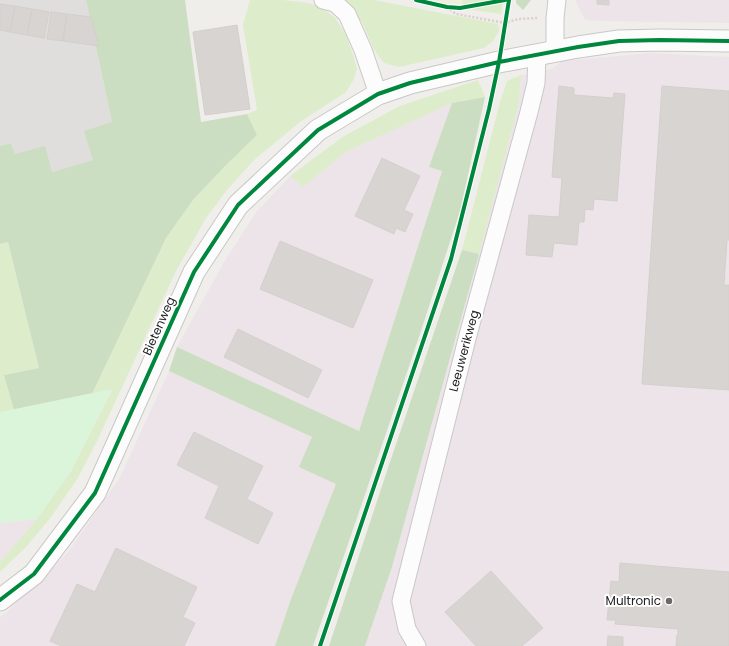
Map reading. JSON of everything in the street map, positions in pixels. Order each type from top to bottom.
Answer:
[{"type":"street","points":[[324,0],[335,3],[347,14],[363,50],[378,94]]},
{"type":"street","name":"Leeuwerikweg","points":[[417,646],[407,629],[401,601],[468,335],[536,83],[556,18],[557,0]]},
{"type":"street","name":"Bietenweg","points":[[0,600],[34,574],[95,493],[194,272],[238,205],[318,130],[378,94],[410,83],[499,62],[619,41],[729,41]]},
{"type":"path","points":[[439,5],[454,7]]},
{"type":"path","points":[[447,7],[456,14],[505,22],[518,19],[556,18]]},
{"type":"path","points":[[504,29],[507,15]]},
{"type":"shaded area","points":[[0,0],[86,0],[112,122],[93,160],[52,172],[15,154],[11,143],[0,146]]},
{"type":"shaded area","points":[[575,0],[729,0],[729,23],[585,20]]},
{"type":"shaded area","points":[[649,53],[729,57],[729,646],[365,646],[392,567],[460,324],[519,103],[521,75],[551,69],[563,61]]},
{"type":"shaded area","points":[[452,103],[429,167],[442,170],[359,431],[177,347],[224,262],[257,211],[290,176],[303,187],[346,152]]},
{"type":"shaded area","points":[[169,371],[312,437],[337,484],[291,599],[275,646],[0,646],[0,617],[7,612],[68,552],[119,479]]},
{"type":"shaded area","points":[[37,519],[1,561],[0,562],[0,523]]},
{"type":"green space","points":[[86,0],[185,0],[201,122],[247,114],[257,135],[193,200],[166,238],[92,394],[14,410],[4,375],[39,368],[8,242],[0,244],[0,146],[11,143],[15,154],[45,146],[52,172],[93,160],[84,131],[112,122]]},
{"type":"green space","points":[[250,0],[283,0],[308,3],[322,8],[335,18],[346,35],[357,69],[354,79],[346,92],[300,122],[254,160],[227,190],[206,218],[176,271],[98,439],[78,478],[51,517],[26,547],[0,572],[0,562],[37,519],[71,471],[112,390],[92,394],[166,238],[193,200],[257,135],[247,114],[257,110],[243,25]]},
{"type":"green space","points":[[343,0],[374,0],[498,24],[499,31],[493,41],[484,48],[399,67],[384,63],[374,50],[362,22]]},
{"type":"green space","points":[[421,0],[463,0],[461,8]]},
{"type":"green space","points":[[463,0],[503,0],[501,14],[461,8]]},
{"type":"green space","points":[[516,0],[531,0],[523,10],[516,3]]},
{"type":"green space","points":[[521,75],[519,103],[479,254],[462,250],[500,102],[507,81]]},
{"type":"green space","points":[[478,80],[485,97],[452,103],[346,152],[303,187],[290,176],[344,136],[400,106]]},
{"type":"green space","points":[[485,97],[460,211],[417,343],[313,646],[275,646],[291,599],[336,484],[299,467],[312,437],[169,371],[177,347],[359,431],[442,171],[429,167],[452,103]]},
{"type":"green space","points":[[8,242],[39,368],[4,375],[14,410],[0,412],[0,244]]},
{"type":"green space","points":[[462,250],[479,254],[392,567],[365,646],[329,646],[390,462]]},
{"type":"green space","points":[[112,389],[71,471],[37,519],[0,523],[0,412]]},
{"type":"building","points":[[597,0],[609,0],[609,5],[597,4]]},
{"type":"building","points":[[0,4],[15,6],[10,32],[0,30]]},
{"type":"building","points":[[15,6],[32,9],[27,35],[10,32]]},
{"type":"building","points":[[32,9],[49,12],[44,38],[27,35]]},
{"type":"building","points":[[51,12],[67,14],[63,41],[47,39]]},
{"type":"building","points":[[67,14],[91,17],[99,46],[63,41]]},
{"type":"building","points":[[237,25],[250,109],[205,115],[193,32]]},
{"type":"building","points":[[559,86],[574,88],[574,95],[613,98],[614,93],[625,94],[617,201],[594,199],[593,210],[585,209],[584,222],[579,222],[577,245],[554,243],[552,257],[526,255],[529,215],[559,217],[562,178],[552,177]]},
{"type":"building","points":[[662,86],[729,91],[729,240],[727,240],[724,285],[729,285],[729,390],[642,384]]},
{"type":"building","points":[[382,158],[420,176],[404,210],[413,214],[405,232],[396,228],[394,234],[355,216]]},
{"type":"building","points":[[280,241],[373,280],[353,328],[260,289]]},
{"type":"building","points":[[238,329],[322,370],[308,398],[224,357]]},
{"type":"building","points":[[194,432],[263,466],[247,499],[273,513],[258,544],[205,518],[219,486],[177,465]]},
{"type":"building","points":[[116,548],[197,587],[183,617],[195,623],[184,646],[61,646],[50,641],[77,584],[95,592]]},
{"type":"building","name":"Multronic","points":[[620,563],[729,572],[729,646],[676,646],[678,629],[615,624],[616,620],[607,620],[611,581],[619,582]]},
{"type":"building","points":[[491,571],[543,628],[522,646],[476,646],[445,612]]},
{"type":"building","points":[[608,636],[623,637],[623,646],[607,646]]},
{"type":"cycle path","points":[[416,0],[447,7],[460,8],[505,0]]},
{"type":"cycle path","points":[[320,646],[451,259],[489,109],[499,62],[509,0]]},
{"type":"cycle path","points":[[0,600],[34,574],[95,493],[194,272],[238,205],[318,130],[378,94],[410,83],[499,62],[619,41],[729,41]]},
{"type":"place","name":"Multronic","points":[[669,601]]}]
